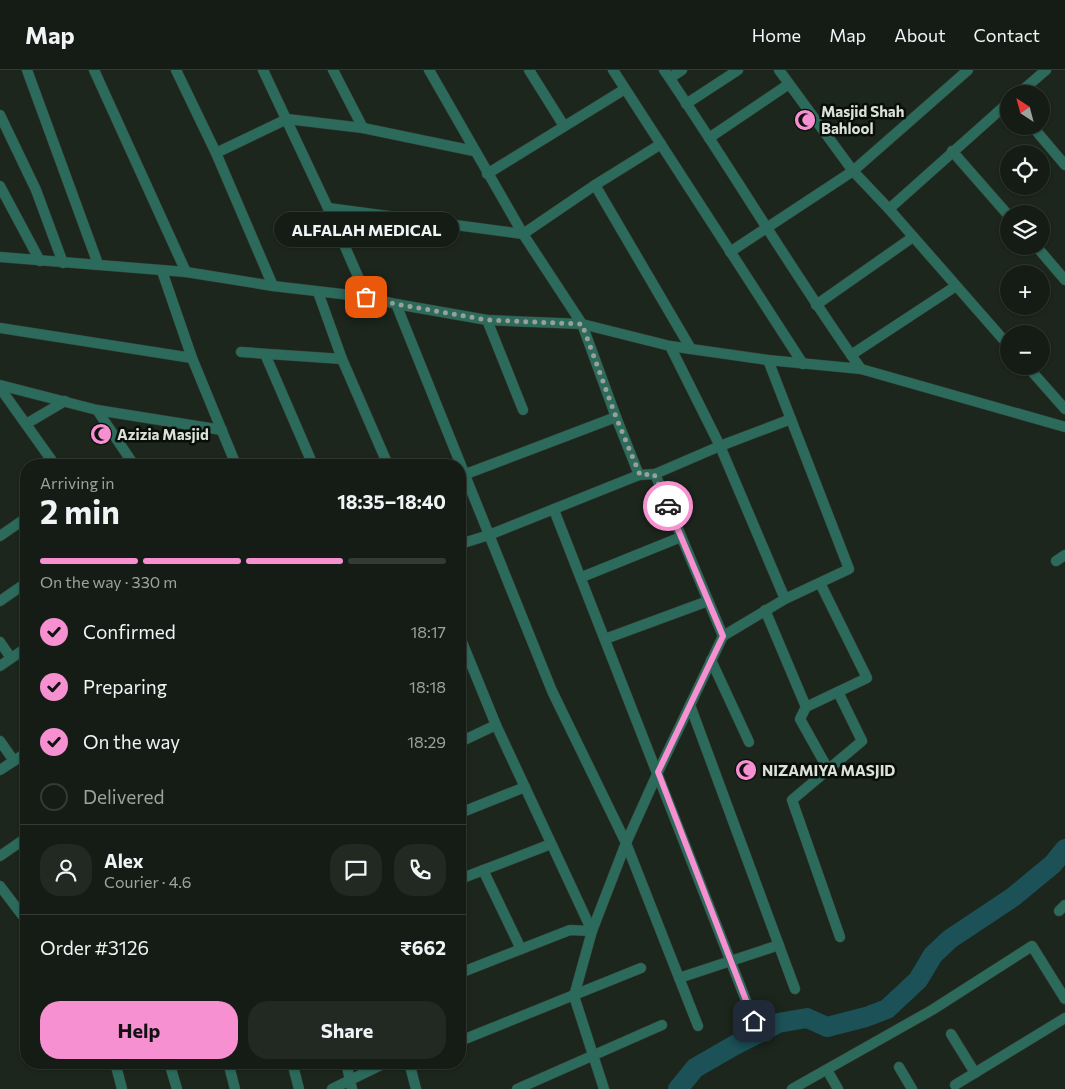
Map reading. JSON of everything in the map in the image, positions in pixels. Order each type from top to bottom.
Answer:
[{"type":"street","points":[[27,70],[98,264]]},
{"type":"street","points":[[94,70],[186,272]]},
{"type":"street","points":[[176,70],[216,153],[273,286]]},
{"type":"street","points":[[263,70],[328,208],[366,297]]},
{"type":"street","points":[[333,70],[363,128]]},
{"type":"street","points":[[429,70],[523,234],[582,324],[616,417],[640,475]]},
{"type":"street","points":[[529,70],[564,126]]},
{"type":"street","points":[[613,70],[804,364]]},
{"type":"street","points":[[682,70],[667,74],[816,305],[861,369]]},
{"type":"street","points":[[686,104],[738,70]]},
{"type":"street","points":[[779,70],[853,171],[889,209],[1000,336]]},
{"type":"street","points":[[730,252],[853,171],[968,70]]},
{"type":"street","points":[[1028,85],[1046,70]]},
{"type":"street","points":[[709,138],[789,84]]},
{"type":"street","points":[[487,174],[625,89]]},
{"type":"street","points":[[889,209],[1000,110]]},
{"type":"street","points":[[0,114],[36,190],[63,263]]},
{"type":"street","points":[[216,153],[287,119],[363,128],[474,151]]},
{"type":"street","points":[[1040,135],[1065,165]]},
{"type":"street","points":[[328,208],[523,234],[595,185],[661,144]]},
{"type":"street","points":[[952,152],[1000,206]]},
{"type":"street","points":[[595,185],[691,349]]},
{"type":"street","points":[[0,186],[40,261]]},
{"type":"street","points":[[816,305],[913,237]]},
{"type":"street","points":[[1044,255],[1065,280]]},
{"type":"street","points":[[0,258],[186,272],[273,286],[366,297],[487,320],[582,324],[670,346],[768,360],[861,369],[1065,427]]},
{"type":"street","points":[[162,271],[192,358],[234,459]]},
{"type":"street","points":[[851,355],[956,286]]},
{"type":"street","points":[[318,292],[342,358],[385,459]]},
{"type":"street","points":[[396,304],[460,459]]},
{"type":"street","points":[[487,320],[523,410]]},
{"type":"street","points":[[0,328],[192,358]]},
{"type":"street","points":[[670,346],[720,446],[785,599]]},
{"type":"street","points":[[241,352],[342,358]]},
{"type":"street","points":[[265,354],[310,459]]},
{"type":"street","points":[[604,1089],[574,996],[592,931],[626,843],[658,772],[723,636],[785,599],[849,569],[768,360]]},
{"type":"street","points":[[1035,375],[1065,410]]},
{"type":"street","points":[[0,386],[97,410],[222,430]]},
{"type":"street","points":[[0,386],[51,459]]},
{"type":"street","points":[[26,424],[65,402]]},
{"type":"street","points":[[97,410],[130,459]]},
{"type":"street","points":[[616,417],[466,474],[552,691],[626,843],[698,1026]]},
{"type":"street","points":[[466,542],[554,510],[640,475],[654,474],[791,419]]},
{"type":"street","points":[[654,474],[723,636]]},
{"type":"street","points":[[554,510],[582,577],[754,1021]]},
{"type":"street","points":[[0,536],[20,522]]},
{"type":"street","points":[[582,577],[681,537]]},
{"type":"street","points":[[820,583],[867,678],[806,707],[800,718],[829,771]]},
{"type":"street","points":[[0,601],[20,587]]},
{"type":"street","points":[[605,639],[708,601]]},
{"type":"street","points":[[765,610],[806,707]]},
{"type":"street","points":[[0,642],[11,658]]},
{"type":"street","points":[[0,666],[20,652]]},
{"type":"street","points":[[466,652],[496,725],[592,931]]},
{"type":"street","points":[[711,660],[749,742]]},
{"type":"street","points":[[838,692],[862,741],[829,771],[792,800],[840,937]]},
{"type":"street","points":[[690,705],[796,989]]},
{"type":"street","points":[[466,739],[496,725]]},
{"type":"street","points":[[0,741],[14,761]]},
{"type":"street","points":[[0,770],[20,757]]},
{"type":"street","points":[[466,810],[525,787]]},
{"type":"street","points":[[0,856],[20,842]]},
{"type":"street","points":[[466,877],[551,844]]},
{"type":"street","points":[[483,870],[521,949]]},
{"type":"street","points":[[0,886],[20,912]]},
{"type":"street","points":[[466,971],[570,930],[592,931]]},
{"type":"street","points":[[679,978],[779,945]]},
{"type":"street","points":[[792,1089],[932,1010],[1032,946],[1065,999]]},
{"type":"street","points":[[466,1039],[641,968]]},
{"type":"street","points":[[955,1085],[1065,1018]]},
{"type":"street","points":[[517,1089],[662,1025]]},
{"type":"street","points":[[951,1034],[975,1073]]},
{"type":"street","points":[[899,1067],[912,1089]]},
{"type":"street","points":[[117,1069],[122,1089]]},
{"type":"street","points":[[171,1069],[177,1089]]},
{"type":"street","points":[[230,1069],[235,1089]]},
{"type":"street","points":[[294,1069],[299,1089]]},
{"type":"street","points":[[348,1069],[351,1085]]},
{"type":"street","points":[[332,1089],[351,1085],[376,1069]]},
{"type":"street","points":[[411,1069],[416,1089]]},
{"type":"street","points":[[827,1070],[838,1089]]},
{"type":"waterway","points":[[678,1089],[695,1068],[778,1023],[807,1018],[827,1027],[866,1017],[887,1009],[918,980],[933,955],[950,939],[1013,897],[1053,864],[1065,849]]},
{"type":"way so far","points":[[366,297],[487,320],[582,324],[616,417],[640,475],[654,474],[668,506]]},
{"type":"place","name":"Masjid Shah Bahlool","points":[[805,120]]},
{"type":"place","name":"ALFALAH MEDICAL","points":[[366,297]]},
{"type":"place","name":"Azizia Masjid","points":[[101,434]]},
{"type":"place","name":"NIZAMIYA MASJID","points":[[746,770]]},
{"type":"route","points":[[668,506],[723,636],[658,772],[754,1021]]}]
